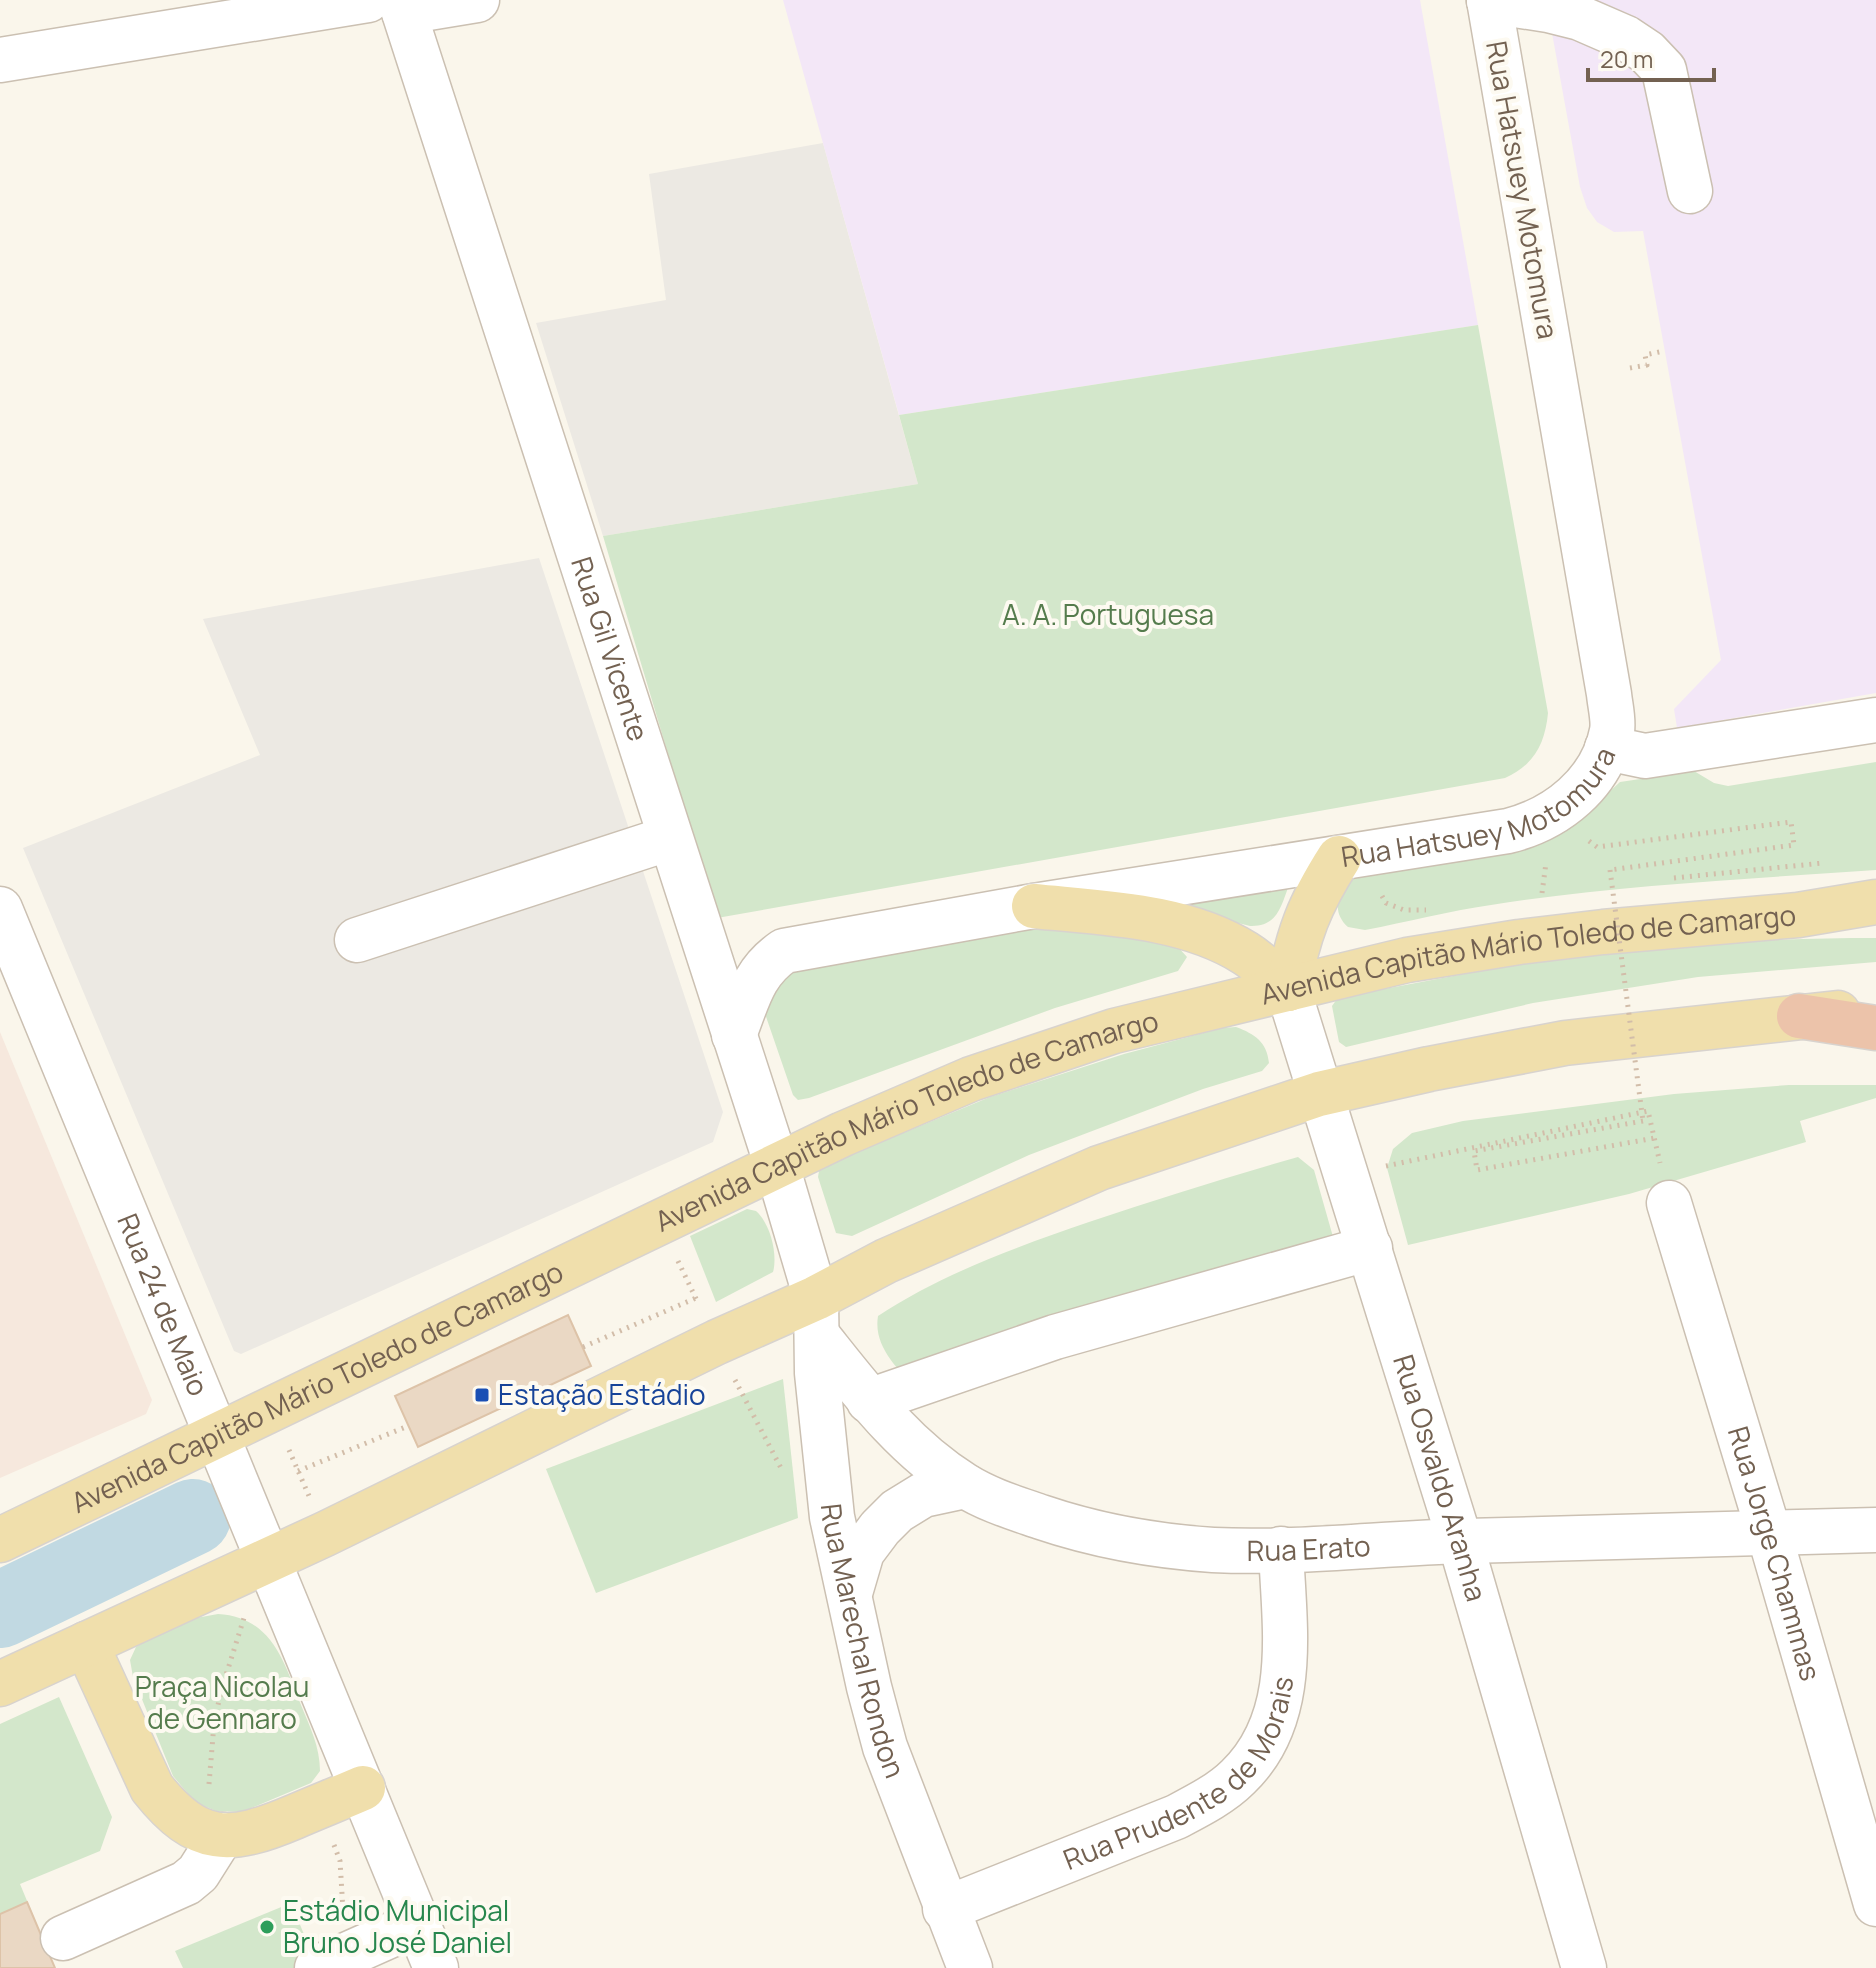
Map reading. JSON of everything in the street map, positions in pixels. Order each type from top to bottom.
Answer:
[{"type":"highway","points":[[1799,1016],[1876,1028]]},
{"type":"main road","points":[[1034,906],[1123,915],[1187,929],[1246,954],[1288,989],[1295,949],[1315,895],[1356,854]]},
{"type":"main road","name":"Avenida Capitão Mário Toledo de Camargo","points":[[0,1540],[224,1450],[272,1408],[843,1134],[971,1079],[1042,1053],[1114,1031],[1407,960],[1519,942],[1798,915],[1876,902]]},
{"type":"main road","points":[[1798,915],[1876,920]]},
{"type":"main road","points":[[0,1684],[86,1644],[262,1544],[325,1534],[717,1342],[817,1316],[886,1261],[1099,1168],[1319,1094],[1565,1043],[1876,1009]]},
{"type":"main road","points":[[86,1644],[152,1788],[168,1808],[190,1825],[214,1834],[260,1831],[363,1788]]},
{"type":"street","points":[[0,60],[390,4],[477,0]]},
{"type":"street","points":[[1489,1],[1580,18],[1626,38],[1647,52],[1664,70],[1690,191]]},
{"type":"street","name":"Rua Hatsuey Motomura","points":[[734,1035],[759,973],[769,961],[784,951],[1034,906],[1508,831],[1531,825],[1571,801],[1587,784],[1607,748],[1613,729],[1609,694],[1489,1]]},
{"type":"street","name":"Rua Gil Vicente","points":[[390,4],[777,1166],[817,1316]]},
{"type":"street","points":[[1607,748],[1645,756],[1876,720]]},
{"type":"street","points":[[357,940],[670,838]]},
{"type":"street","name":"Rua 24 de Maio","points":[[0,909],[436,1968]]},
{"type":"street","name":"Rua Osvaldo Aranha","points":[[1288,989],[1460,1541],[1584,1968]]},
{"type":"street","name":"Rua Jorge Chammas","points":[[1669,1203],[1769,1533],[1876,1904]]},
{"type":"street","points":[[869,1401],[1055,1337],[1370,1248]]},
{"type":"street","name":"Rua Erato","points":[[817,1316],[869,1401],[931,1461],[965,1486],[1002,1504],[1077,1529],[1135,1541],[1213,1550],[1281,1549],[1876,1530]]},
{"type":"street","name":"Rua Marechal Rondon","points":[[817,1316],[821,1428],[832,1517],[885,1747],[970,1968]]},
{"type":"street","points":[[850,1593],[862,1552],[897,1511],[923,1495],[965,1486]]},
{"type":"street","name":"Rua Prudente de Morais","points":[[945,1909],[1176,1817],[1205,1802],[1237,1778],[1260,1751],[1274,1725],[1282,1694],[1286,1660],[1281,1549]]},
{"type":"street","points":[[63,1938],[186,1883],[198,1873],[214,1834]]},
{"type":"street","points":[[317,1968],[418,1923]]},
{"type":"path","points":[[1630,368],[1647,365],[1645,355],[1664,351]]},
{"type":"path","points":[[1597,847],[1791,822],[1794,845],[1610,870],[1643,1121],[1474,1151],[1477,1170],[1655,1138]]},
{"type":"path","points":[[1356,854],[1386,903],[1404,910],[1439,908]]},
{"type":"path","points":[[1663,880],[1825,863]]},
{"type":"path","points":[[1602,887],[1617,885]]},
{"type":"path","points":[[1526,896],[1557,892]]},
{"type":"path","points":[[1346,1176],[1448,1151],[1648,1111],[1669,1203]]},
{"type":"path","points":[[583,1347],[696,1298]]},
{"type":"path","points":[[272,1408],[325,1534]]},
{"type":"path","points":[[298,1471],[408,1426]]},
{"type":"path","points":[[214,1834],[214,1724],[221,1691],[244,1620]]},
{"type":"path","points":[[319,1807],[340,1861],[343,1918],[356,1950]]},
{"type":"shaded area","points":[[783,0],[1420,0],[1478,325],[899,415]]},
{"type":"shaded area","points":[[1546,0],[1876,0],[1876,693],[1677,728],[1674,709],[1721,660],[1643,231],[1614,232],[1597,222],[1587,208],[1580,187]]},
{"type":"shaded area","points":[[823,143],[918,484],[603,536],[536,323],[666,300],[649,174]]},
{"type":"shaded area","points":[[539,558],[723,1112],[713,1142],[241,1354],[234,1351],[23,848],[260,755],[203,619]]},
{"type":"shaded area","points":[[0,1032],[152,1400],[146,1414],[0,1478]]},
{"type":"green space","name":"A. A. Portuguesa","points":[[1478,325],[1548,713],[1541,744],[1524,767],[1505,778],[717,918],[603,536],[918,484],[899,415]]},
{"type":"green space","points":[[1876,762],[1876,870],[1587,892],[1475,907],[1365,930],[1348,927],[1339,912],[1343,890],[1362,872],[1584,815],[1620,782],[1694,771],[1714,783],[1728,786]]},
{"type":"green space","points":[[1289,885],[1277,914],[1266,923],[1250,926],[1179,908],[1176,894]]},
{"type":"green space","points":[[1042,923],[1178,947],[1187,957],[1178,971],[1055,1008],[809,1098],[798,1100],[793,1095],[762,1005],[785,965]]},
{"type":"green space","points":[[1876,938],[1876,962],[1698,977],[1533,1003],[1346,1047],[1339,1042],[1332,1006],[1337,999],[1351,995],[1577,956],[1709,943]]},
{"type":"green space","points":[[1236,1027],[1263,1044],[1269,1063],[1262,1071],[1203,1089],[1029,1155],[852,1236],[836,1233],[818,1177],[819,1171],[826,1165],[990,1097],[1124,1054]]},
{"type":"green space","points":[[1789,1085],[1876,1085],[1876,1098],[1800,1121],[1806,1142],[1629,1194],[1408,1245],[1387,1168],[1393,1149],[1412,1133],[1463,1121],[1674,1094]]},
{"type":"green space","points":[[1298,1157],[1314,1170],[1341,1265],[916,1390],[883,1347],[877,1327],[878,1316],[954,1274],[1089,1222]]},
{"type":"green space","points":[[747,1209],[761,1216],[769,1231],[774,1248],[773,1272],[716,1302],[690,1236]]},
{"type":"green space","points":[[783,1379],[798,1518],[596,1593],[546,1469]]},
{"type":"green space","name":"Praça Nicolau de Gennaro","points":[[218,1614],[251,1623],[273,1644],[282,1658],[311,1729],[320,1762],[320,1771],[311,1783],[242,1812],[216,1811],[195,1802],[173,1776],[133,1677],[130,1660],[136,1647],[146,1641],[196,1618]]},
{"type":"green space","points":[[59,1697],[112,1817],[100,1851],[20,1884],[55,1968],[0,1968],[0,1724]]},
{"type":"green space","name":"Estádio Municipal Bruno José Daniel","points":[[291,1903],[318,1968],[183,1968],[175,1951]]},
{"type":"building","points":[[568,1315],[591,1366],[418,1447],[395,1396]]},
{"type":"building","points":[[27,1902],[55,1968],[0,1968],[0,1914]]},
{"type":"waterway","points":[[0,1610],[193,1517]]},
{"type":"place","name":"Estação Estádio","points":[[482,1395]]},
{"type":"place","name":"Estádio Municipal Bruno José Daniel","points":[[267,1927]]}]
